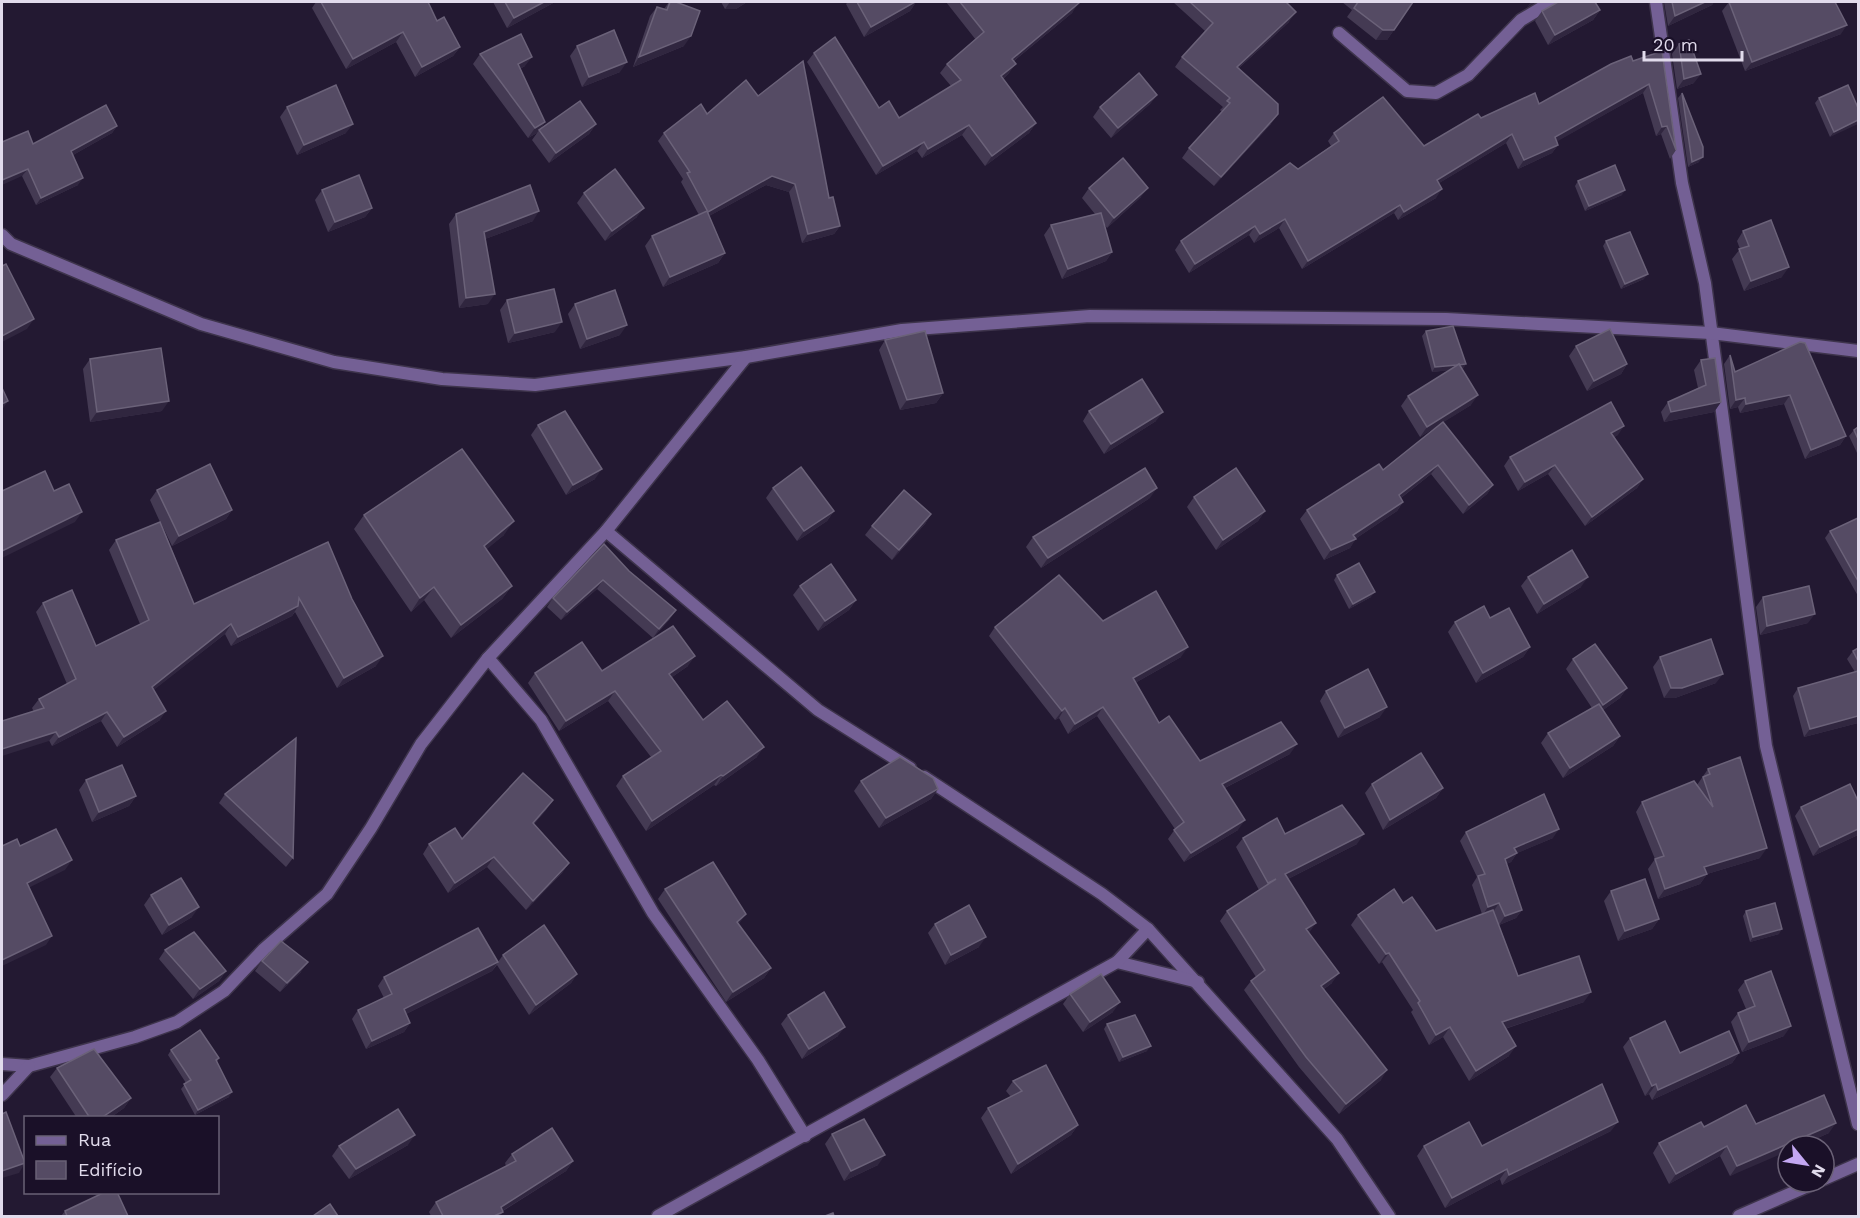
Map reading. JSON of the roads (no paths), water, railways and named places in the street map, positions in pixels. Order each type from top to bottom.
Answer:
[{"type":"street","points":[[1339,33],[1407,91],[1436,93],[1468,75],[1521,20],[1551,2]]},
{"type":"street","points":[[1656,2],[1682,183],[1705,283],[1766,746],[1858,1124]]},
{"type":"street","points":[[5,243],[201,324],[334,362],[420,376],[535,385],[746,357],[902,330],[1090,316],[1446,319],[1711,333],[1858,351]]},
{"type":"street","points":[[2,1064],[29,1066],[135,1037],[177,1022],[224,991],[264,949],[327,894],[372,828],[421,744],[488,658],[606,531],[746,357]]},
{"type":"street","points":[[606,531],[818,710],[996,822],[1102,894],[1148,929],[1337,1139],[1389,1216]]},
{"type":"street","points":[[488,658],[541,720],[653,913],[758,1060],[806,1136]]},
{"type":"street","points":[[658,1216],[1117,962],[1148,929]]},
{"type":"street","points":[[1117,962],[1198,982]]},
{"type":"street","points":[[2,1095],[29,1066]]},
{"type":"street","points":[[1836,1174],[1858,1164]]},
{"type":"street","points":[[1739,1216],[1789,1194]]}]
